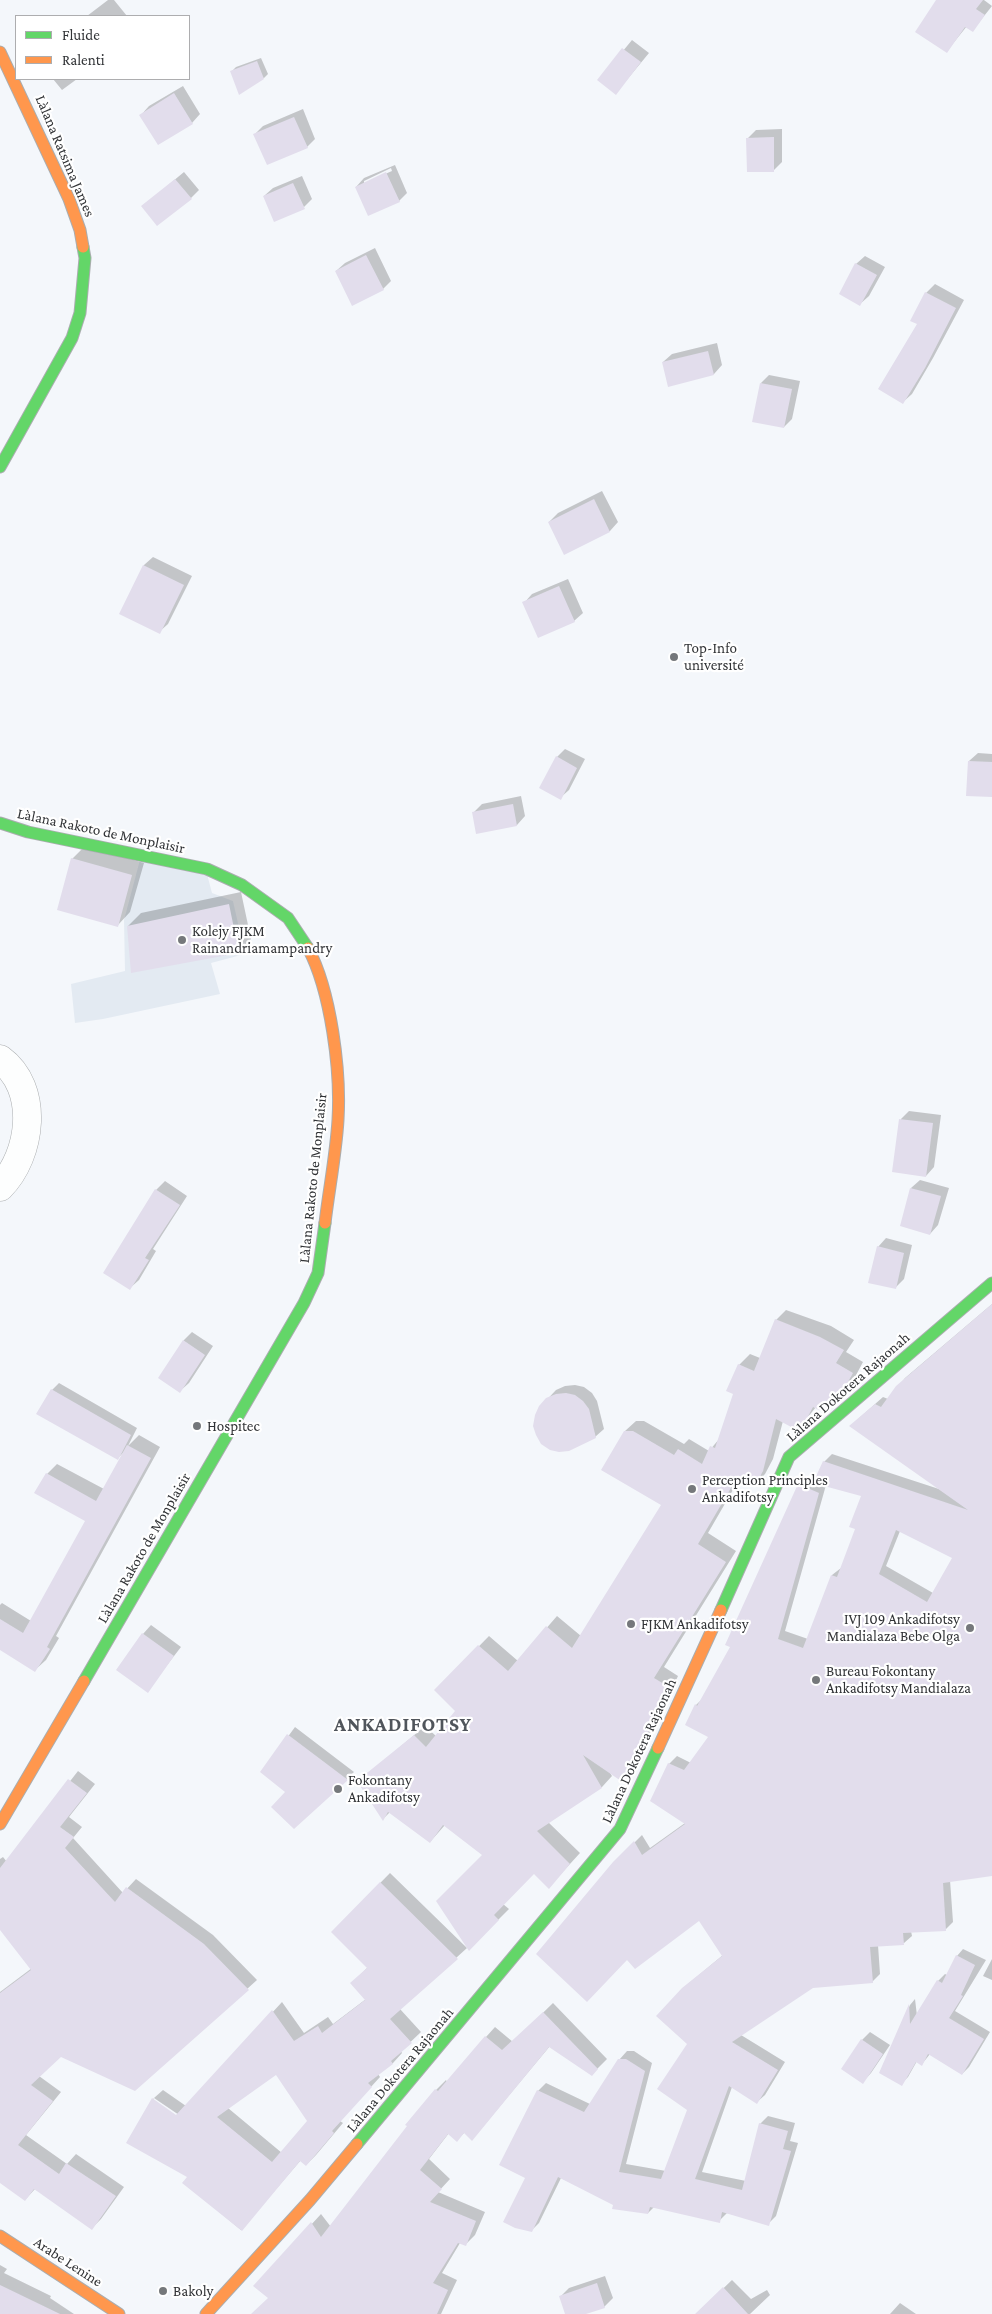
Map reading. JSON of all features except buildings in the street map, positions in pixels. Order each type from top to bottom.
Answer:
[{"type":"street","name":"Làlana Ratsima James","points":[[0,52],[34,118],[69,199],[80,230],[85,258],[80,313],[72,338],[0,467]]},
{"type":"street","name":"Làlana Rakoto de Monplaisir","points":[[0,823],[28,832],[147,855],[207,869],[242,886],[288,918],[302,936],[314,958],[330,1016],[338,1086],[338,1120],[318,1273],[315,1281],[300,1311],[0,1824]]},
{"type":"street","points":[[0,1059],[18,1078],[26,1104],[26,1129],[21,1156],[0,1186]]},
{"type":"street","name":"Làlana Dokotera Rajaonah","points":[[206,2314],[310,2200],[620,1829],[728,1596],[789,1458],[992,1283]]},
{"type":"street","name":"Arabe Lenine","points":[[0,2236],[119,2314]]},
{"type":"shaded area","points":[[142,852],[207,874],[212,893],[233,901],[245,954],[211,963],[220,994],[103,1019],[75,1023],[71,984],[125,971],[124,920]]},
{"type":"traffic: fast","points":[[0,467],[72,338],[80,313],[85,258],[83,247]]},
{"type":"traffic: fast","points":[[0,823],[28,832],[207,869],[242,885],[288,918],[308,948]]},
{"type":"traffic: fast","points":[[84,1681],[304,1303],[318,1273],[325,1223]]},
{"type":"traffic: fast","points":[[721,1610],[789,1457],[992,1283]]},
{"type":"traffic: fast","points":[[357,2144],[620,1829],[658,1748]]},
{"type":"traffic: slow","points":[[0,52],[69,199],[80,230],[83,247]]},
{"type":"traffic: slow","points":[[308,948],[323,986],[333,1032],[338,1078],[337,1133],[325,1223]]},
{"type":"traffic: slow","points":[[658,1748],[721,1610]]},
{"type":"traffic: slow","points":[[0,1824],[84,1681]]},
{"type":"traffic: slow","points":[[206,2314],[310,2200],[357,2144]]},
{"type":"traffic: slow","points":[[0,2236],[119,2314]]},
{"type":"place","name":"Top-Info université","points":[[674,657]]},
{"type":"place","name":"Kolejy FJKM Rainandriamampandry","points":[[182,940]]},
{"type":"place","name":"Hospitec","points":[[197,1426]]},
{"type":"place","name":"Perception Principles Ankadifotsy","points":[[692,1489]]},
{"type":"place","name":"FJKM Ankadifotsy","points":[[631,1624]]},
{"type":"place","name":"IVJ 109 Ankadifotsy Mandialaza Bebe Olga","points":[[970,1628]]},
{"type":"place","name":"Bureau Fokontany Ankadifotsy Mandialaza","points":[[816,1680]]},
{"type":"place","name":"Fokontany Ankadifotsy","points":[[338,1789]]},
{"type":"place","name":"Bakoly","points":[[163,2291]]},
{"type":"district","name":"ANKADIFOTSY","points":[[403,1725]]}]
